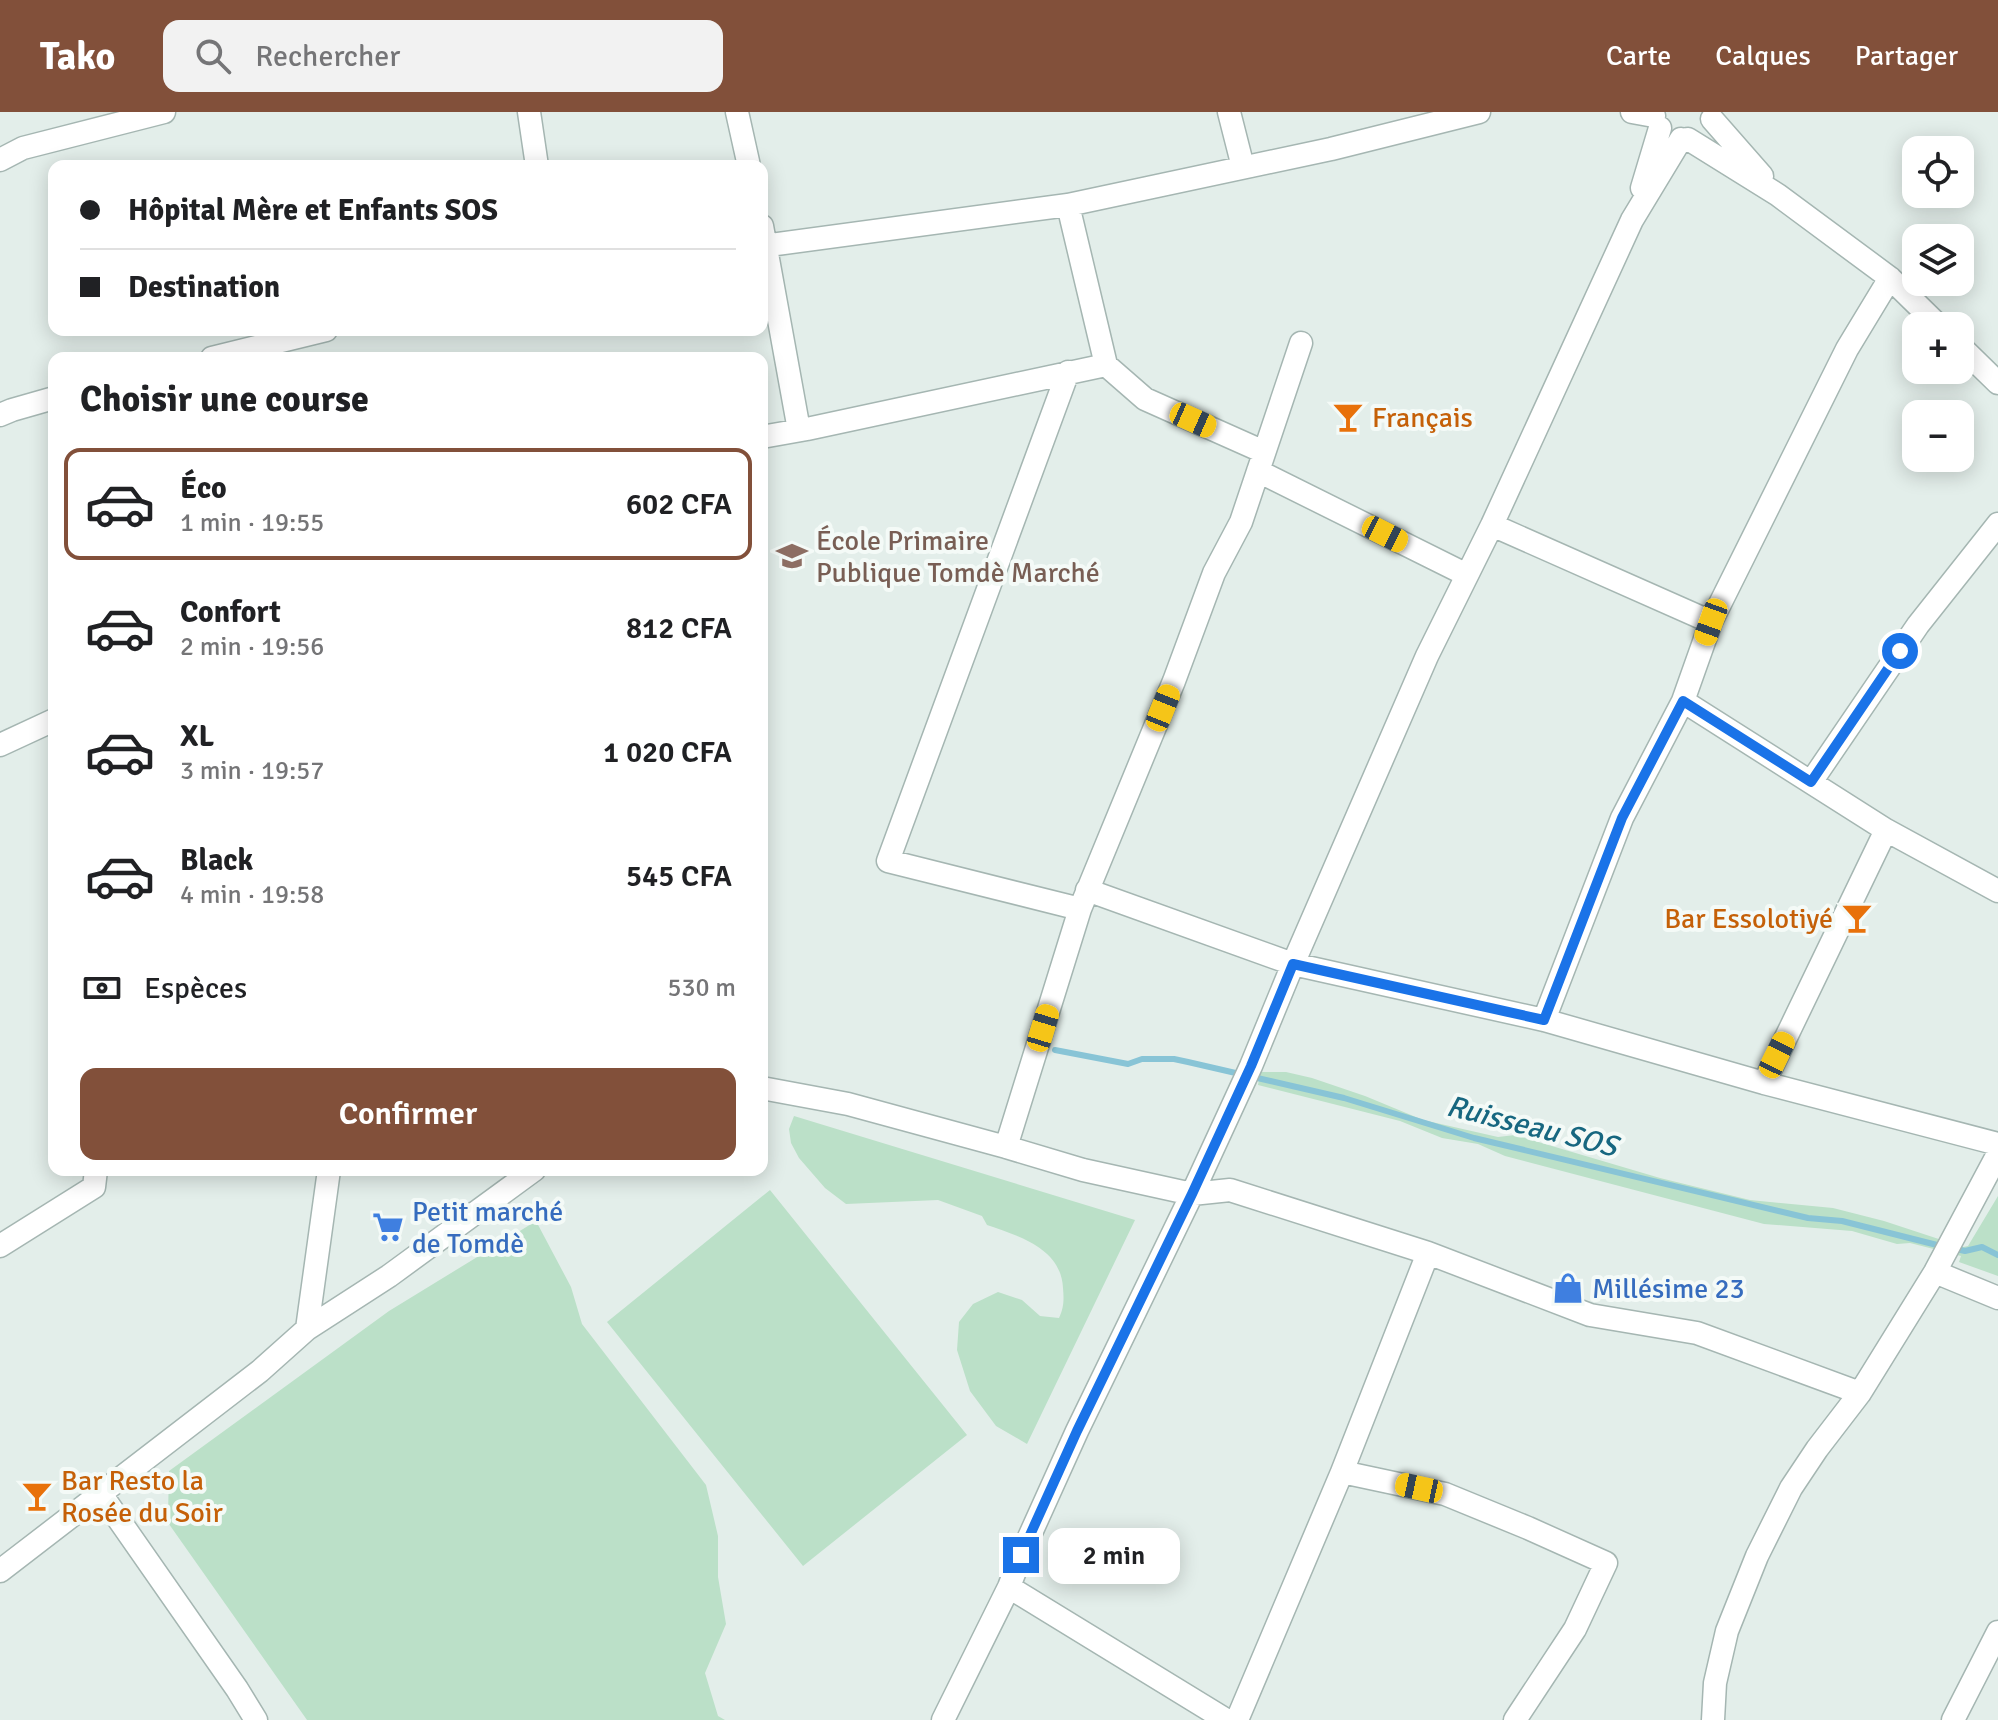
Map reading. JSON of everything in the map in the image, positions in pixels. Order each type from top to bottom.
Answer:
[{"type":"street","points":[[0,160],[23,148],[164,112]]},
{"type":"street","points":[[529,112],[536,160]]},
{"type":"street","points":[[737,112],[748,160]]},
{"type":"street","points":[[1229,112],[1243,167]]},
{"type":"street","points":[[768,238],[1068,205],[1331,149],[1479,112]]},
{"type":"street","points":[[943,1720],[1009,1587],[1077,1431],[1251,1066],[1427,656],[1492,525],[1632,220],[1684,139],[1701,134],[1712,115],[1778,195]]},
{"type":"street","points":[[1650,117],[1666,134],[1684,139],[1778,195],[1890,278],[1925,312]]},
{"type":"street","points":[[1632,220],[1650,117]]},
{"type":"street","points":[[1068,205],[1106,365],[1145,399],[1467,575]]},
{"type":"street","points":[[768,266],[799,430]]},
{"type":"street","points":[[1544,1020],[1622,818],[1683,701],[1711,622],[1847,349],[1890,278]]},
{"type":"street","points":[[236,352],[302,336]]},
{"type":"street","points":[[1006,1147],[1084,899],[1174,681],[1214,573],[1241,522],[1301,343]]},
{"type":"street","points":[[1974,360],[1998,383]]},
{"type":"street","points":[[768,436],[1106,365]]},
{"type":"street","points":[[1068,372],[888,861],[1084,899],[1293,964],[1544,1020],[1764,1083],[1998,1144]]},
{"type":"street","points":[[0,415],[48,400]]},
{"type":"street","points":[[1811,782],[1918,625],[1998,524]]},
{"type":"street","points":[[1492,525],[1711,622]]},
{"type":"street","points":[[1683,701],[1886,830],[1998,891]]},
{"type":"street","points":[[0,745],[48,723]]},
{"type":"street","points":[[1764,1083],[1886,830]]},
{"type":"street","points":[[768,1089],[848,1104],[1083,1170],[1192,1194],[1230,1190],[1428,1253],[1590,1315],[1697,1333],[1860,1393]]},
{"type":"street","points":[[1713,1720],[1715,1683],[1727,1631],[1757,1556],[1791,1488],[1860,1393],[1944,1255],[1998,1154]]},
{"type":"street","points":[[0,1246],[94,1187],[95,1176]]},
{"type":"street","points":[[307,1329],[328,1176]]},
{"type":"street","points":[[0,1571],[260,1371],[307,1329],[389,1276],[526,1176]]},
{"type":"street","points":[[1237,1720],[1342,1472],[1428,1253]]},
{"type":"street","points":[[1944,1255],[1998,1298]]},
{"type":"street","points":[[1342,1472],[1445,1494],[1606,1563],[1575,1629],[1515,1720]]},
{"type":"street","points":[[101,1494],[256,1720]]},
{"type":"street","points":[[1009,1587],[1226,1720]]},
{"type":"street","points":[[1953,1720],[1998,1632]]},
{"type":"green space","points":[[1260,1072],[1286,1072],[1312,1078],[1423,1120],[1498,1137],[1515,1135],[1660,1178],[1750,1200],[1833,1208],[1963,1247],[1968,1246],[1998,1196],[1998,1276],[1959,1262],[1961,1256],[1910,1243],[1897,1244],[1852,1231],[1764,1224],[1505,1156],[1478,1144],[1442,1138],[1400,1121],[1258,1085]]},
{"type":"green space","points":[[794,1116],[1135,1220],[1027,1444],[996,1426],[970,1391],[957,1350],[959,1322],[973,1304],[998,1292],[1022,1300],[1040,1316],[1059,1318],[1063,1288],[1055,1263],[1047,1253],[1025,1239],[987,1225],[982,1216],[938,1200],[846,1204],[825,1188],[799,1158],[791,1143],[789,1129]]},
{"type":"green space","points":[[770,1190],[967,1435],[803,1566],[607,1322]]},
{"type":"green space","points":[[536,1221],[571,1287],[582,1324],[706,1485],[718,1536],[718,1577],[726,1624],[705,1673],[718,1716],[725,1720],[307,1720],[164,1517],[168,1515],[169,1471],[389,1311]]},
{"type":"waterway","name":"Ruisseau SOS","points":[[1055,1050],[1128,1064],[1142,1059],[1188,1062],[1344,1098],[1474,1138],[1808,1218],[1842,1221],[1941,1246]]},
{"type":"waterway","name":"Ruisseau SOS","points":[[1952,1248],[1965,1251],[1982,1247],[1998,1255]]},
{"type":"place","name":"Français","points":[[1348,417]]},
{"type":"place","name":"École Primaire Publique Tomdè Marché","points":[[792,556]]},
{"type":"place","name":"Bar Essolotiyé","points":[[1857,918]]},
{"type":"place","name":"Petit marché de Tomdè","points":[[388,1227]]},
{"type":"place","name":"Millésime 23","points":[[1568,1288]]},
{"type":"place","name":"Bar Resto la Rosée du Soir","points":[[37,1496]]},
{"type":"route","points":[[1021,1555],[1251,1066],[1293,964],[1544,1020],[1622,818],[1683,701],[1811,782],[1900,651]]}]
